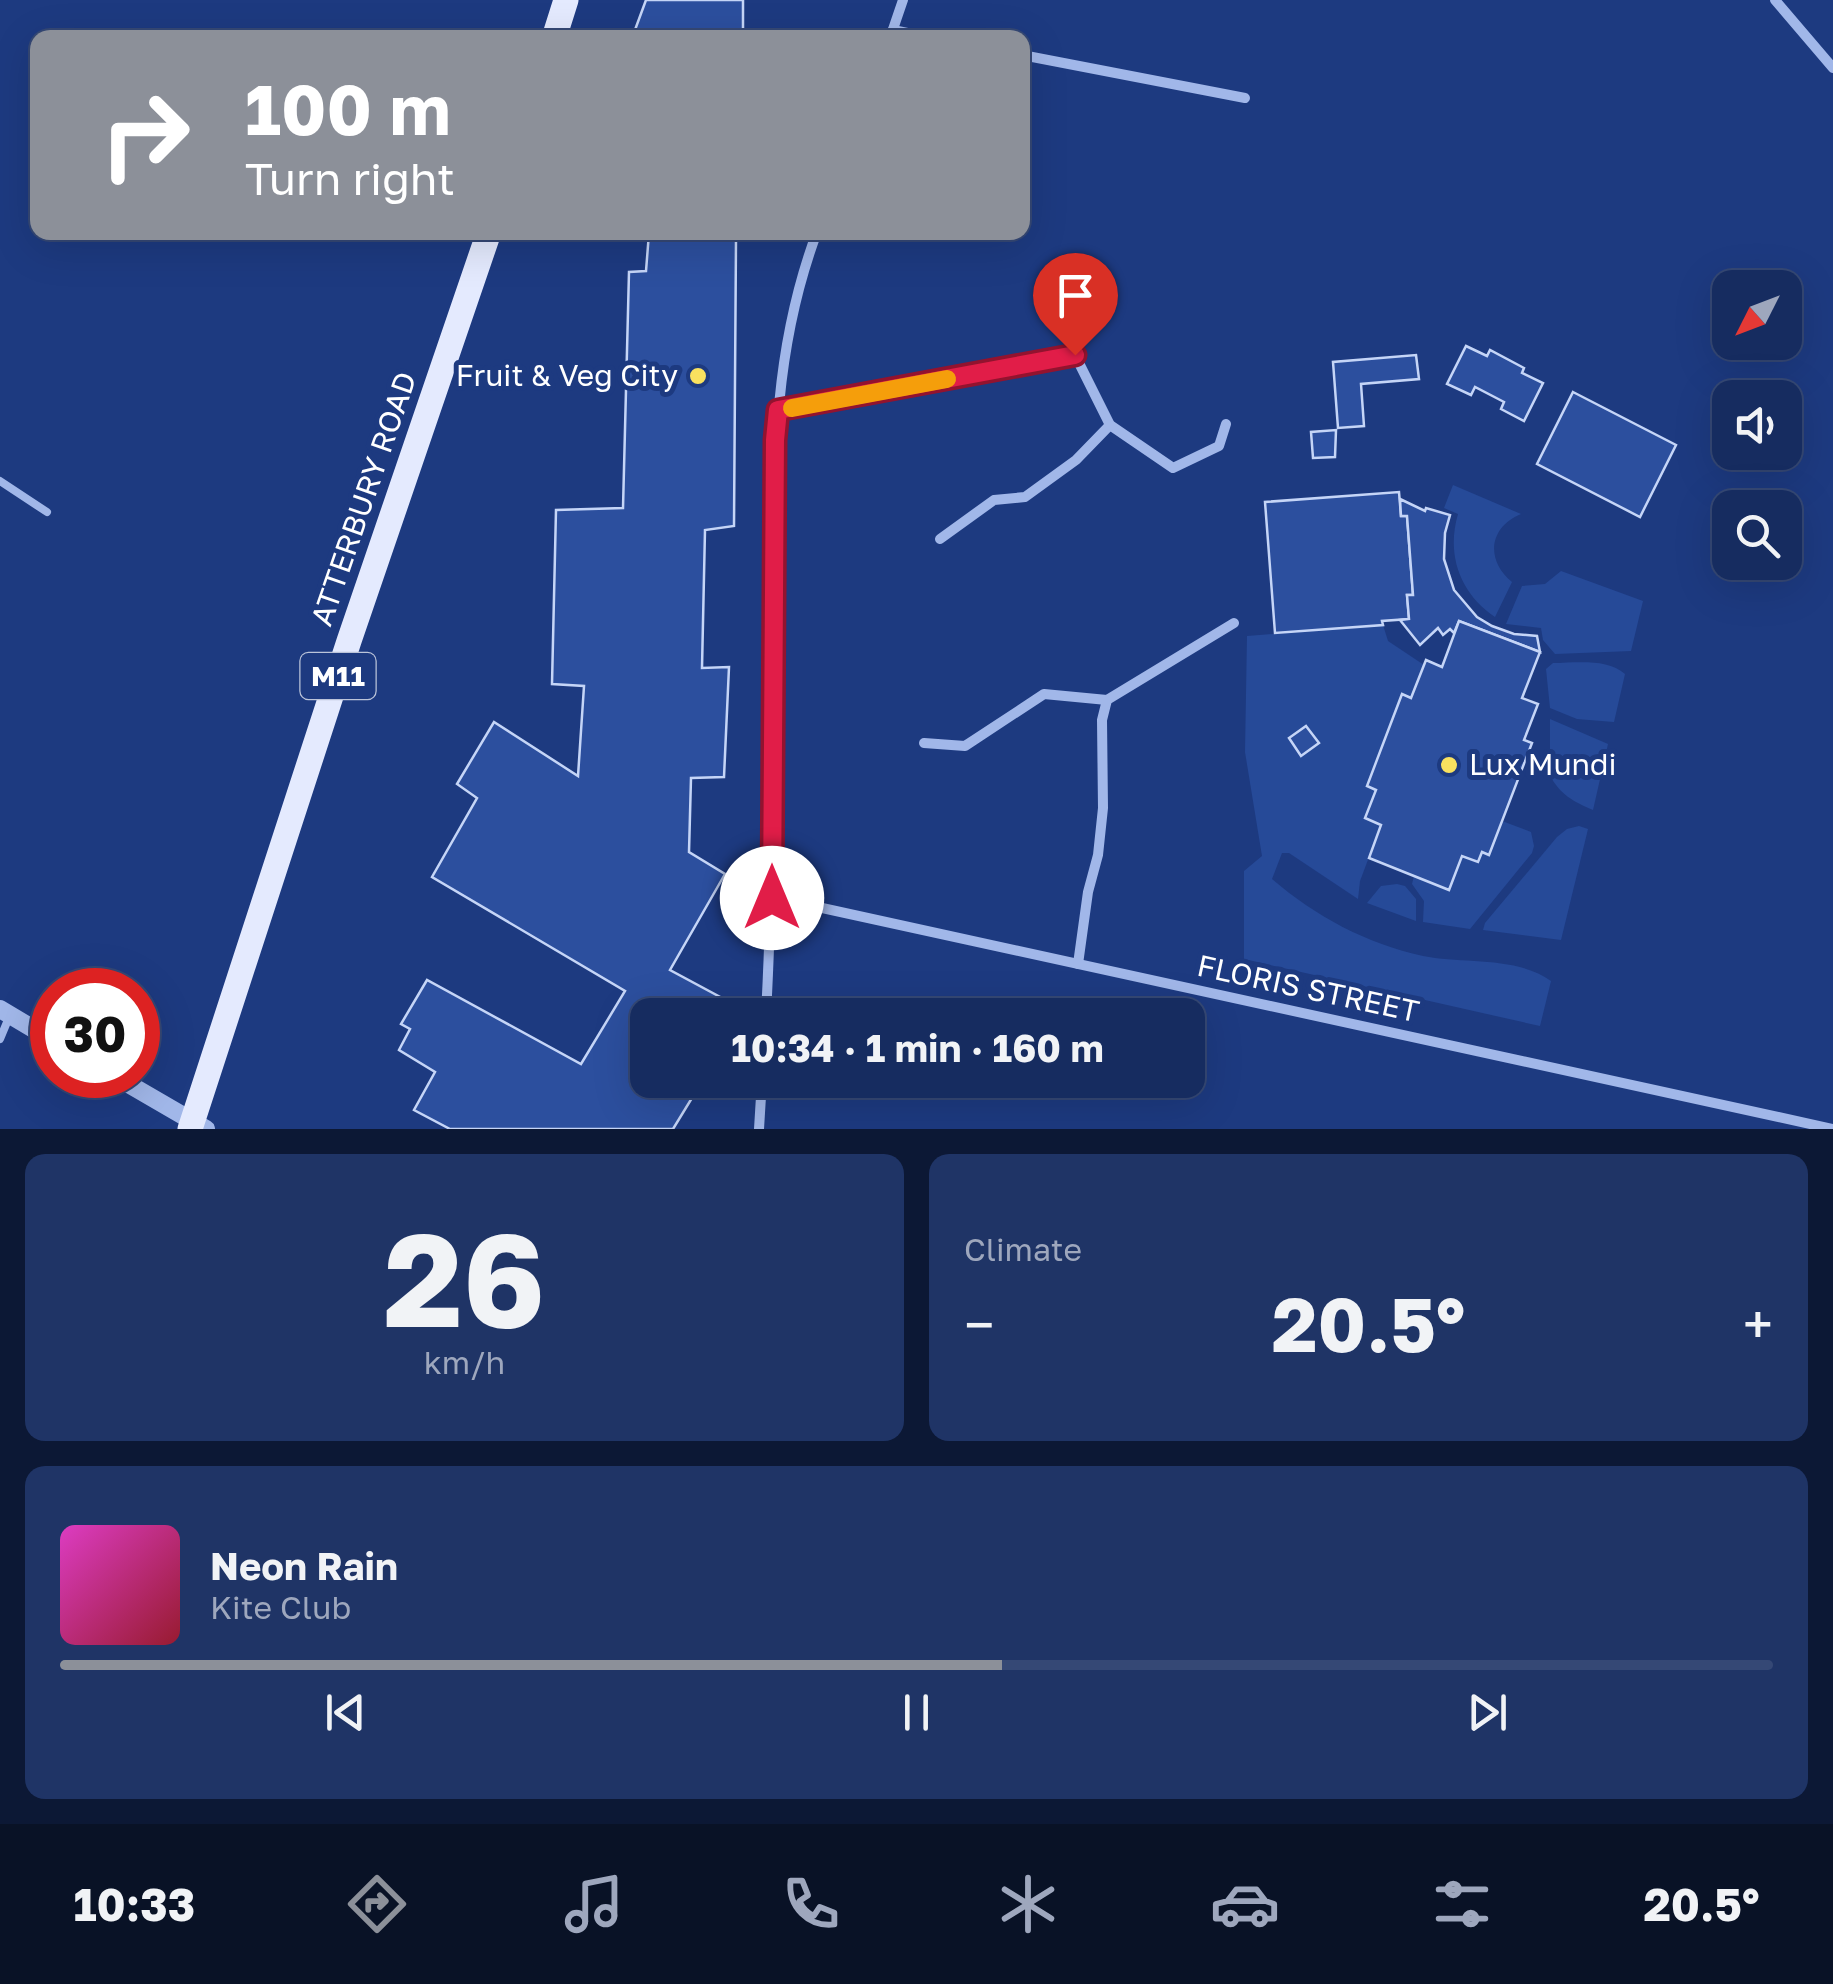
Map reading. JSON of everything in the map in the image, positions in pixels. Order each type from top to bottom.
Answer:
[{"type":"main road","points":[[557,30],[566,0]]},
{"type":"main road","name":"ATTERBURY ROAD","points":[[196,1126],[349,641],[486,240]]},
{"type":"street","points":[[893,30],[903,0]]},
{"type":"street","points":[[1776,0],[1833,68]]},
{"type":"street","points":[[1030,57],[1244,98]]},
{"type":"street","points":[[767,998],[772,898],[775,440],[784,344],[814,240]]},
{"type":"street","points":[[778,410],[1075,355],[1110,426],[1173,468],[1219,446],[1226,424]]},
{"type":"street","points":[[940,540],[994,500],[1025,497],[1076,460],[1110,426]]},
{"type":"street","points":[[924,743],[965,746],[1044,694],[1106,700],[1234,623]]},
{"type":"street","points":[[1078,964],[1100,840],[1102,720],[1106,700]]},
{"type":"street","name":"FLORIS STREET","points":[[772,898],[1833,1129]]},
{"type":"street","points":[[5,1012],[30,1027]]},
{"type":"street","points":[[151,1098],[196,1126]]},
{"type":"street","points":[[759,1129],[761,1098]]},
{"type":"lane","points":[[0,481],[47,512]]},
{"type":"lane","points":[[0,1039],[5,1012]]},
{"type":"shaded area","points":[[1453,485],[1521,514],[1502,527],[1494,545],[1498,564],[1512,582],[1495,617],[1473,597],[1459,572],[1454,544],[1458,514],[1444,508]]},
{"type":"shaded area","points":[[1561,571],[1643,601],[1631,651],[1555,654],[1543,640],[1541,628],[1506,624],[1522,586],[1545,584]]},
{"type":"shaded area","points":[[1383,625],[1388,641],[1424,665],[1411,698],[1402,695],[1367,786],[1376,790],[1381,825],[1360,881],[1358,899],[1289,853],[1282,853],[1272,879],[1324,916],[1382,944],[1423,956],[1506,964],[1537,973],[1551,981],[1540,1026],[1244,959],[1244,871],[1262,856],[1245,752],[1247,636]]},
{"type":"shaded area","points":[[1553,663],[1600,663],[1625,674],[1614,722],[1577,719],[1550,708],[1546,669]]},
{"type":"shaded area","points":[[1550,719],[1608,744],[1593,810],[1568,797],[1550,775]]},
{"type":"shaded area","points":[[1502,821],[1531,832],[1532,853],[1470,929],[1423,922],[1424,901],[1412,884],[1414,876],[1449,890],[1462,856],[1477,862],[1482,852],[1489,855]]},
{"type":"shaded area","points":[[1579,826],[1588,829],[1561,940],[1483,930],[1557,837]]},
{"type":"shaded area","points":[[1381,886],[1405,886],[1416,899],[1416,921],[1367,903]]},
{"type":"building","points":[[646,0],[743,0],[743,30],[635,30]]},
{"type":"building","points":[[648,240],[736,240],[734,526],[705,530],[702,668],[729,667],[724,777],[691,778],[689,852],[725,874],[670,970],[722,998],[630,998],[630,1098],[692,1098],[673,1129],[450,1129],[414,1110],[435,1072],[399,1050],[410,1029],[401,1024],[427,980],[581,1064],[625,991],[432,877],[477,798],[457,784],[494,722],[578,776],[584,686],[552,684],[556,510],[623,508],[629,272],[646,271]]},
{"type":"building","points":[[1466,346],[1487,356],[1490,350],[1543,383],[1524,421],[1501,409],[1504,402],[1475,387],[1471,395],[1447,384]]},
{"type":"building","points":[[1416,355],[1419,379],[1361,384],[1364,426],[1338,428],[1333,362]]},
{"type":"building","points":[[1573,392],[1676,445],[1640,517],[1537,464]]},
{"type":"building","points":[[1336,430],[1335,457],[1313,458],[1311,432]]},
{"type":"building","points":[[1399,492],[1401,516],[1407,516],[1413,595],[1407,595],[1409,619],[1382,621],[1383,625],[1275,633],[1265,502]]},
{"type":"building","points":[[1400,499],[1425,511],[1426,508],[1450,515],[1444,559],[1454,590],[1477,617],[1492,626],[1514,634],[1537,636],[1540,652],[1459,621],[1454,633],[1450,629],[1443,635],[1438,628],[1420,645],[1400,620],[1409,619],[1407,595],[1413,595],[1407,516],[1401,516]]},
{"type":"building","name":"Lux Mundi","points":[[1459,621],[1540,652],[1522,698],[1538,704],[1524,740],[1532,743],[1489,855],[1482,852],[1478,862],[1462,856],[1449,890],[1369,858],[1381,825],[1365,818],[1376,790],[1367,786],[1402,694],[1411,698],[1426,660],[1442,667]]},
{"type":"building","points":[[1306,726],[1319,743],[1301,756],[1289,738]]},
{"type":"slow traffic","points":[[792,408],[947,379]]},
{"type":"place","name":"Fruit & Veg City","points":[[698,376]]},
{"type":"place","name":"Lux Mundi","points":[[1449,765]]},
{"type":"route","points":[[772,898],[778,410],[1075,355]]}]
